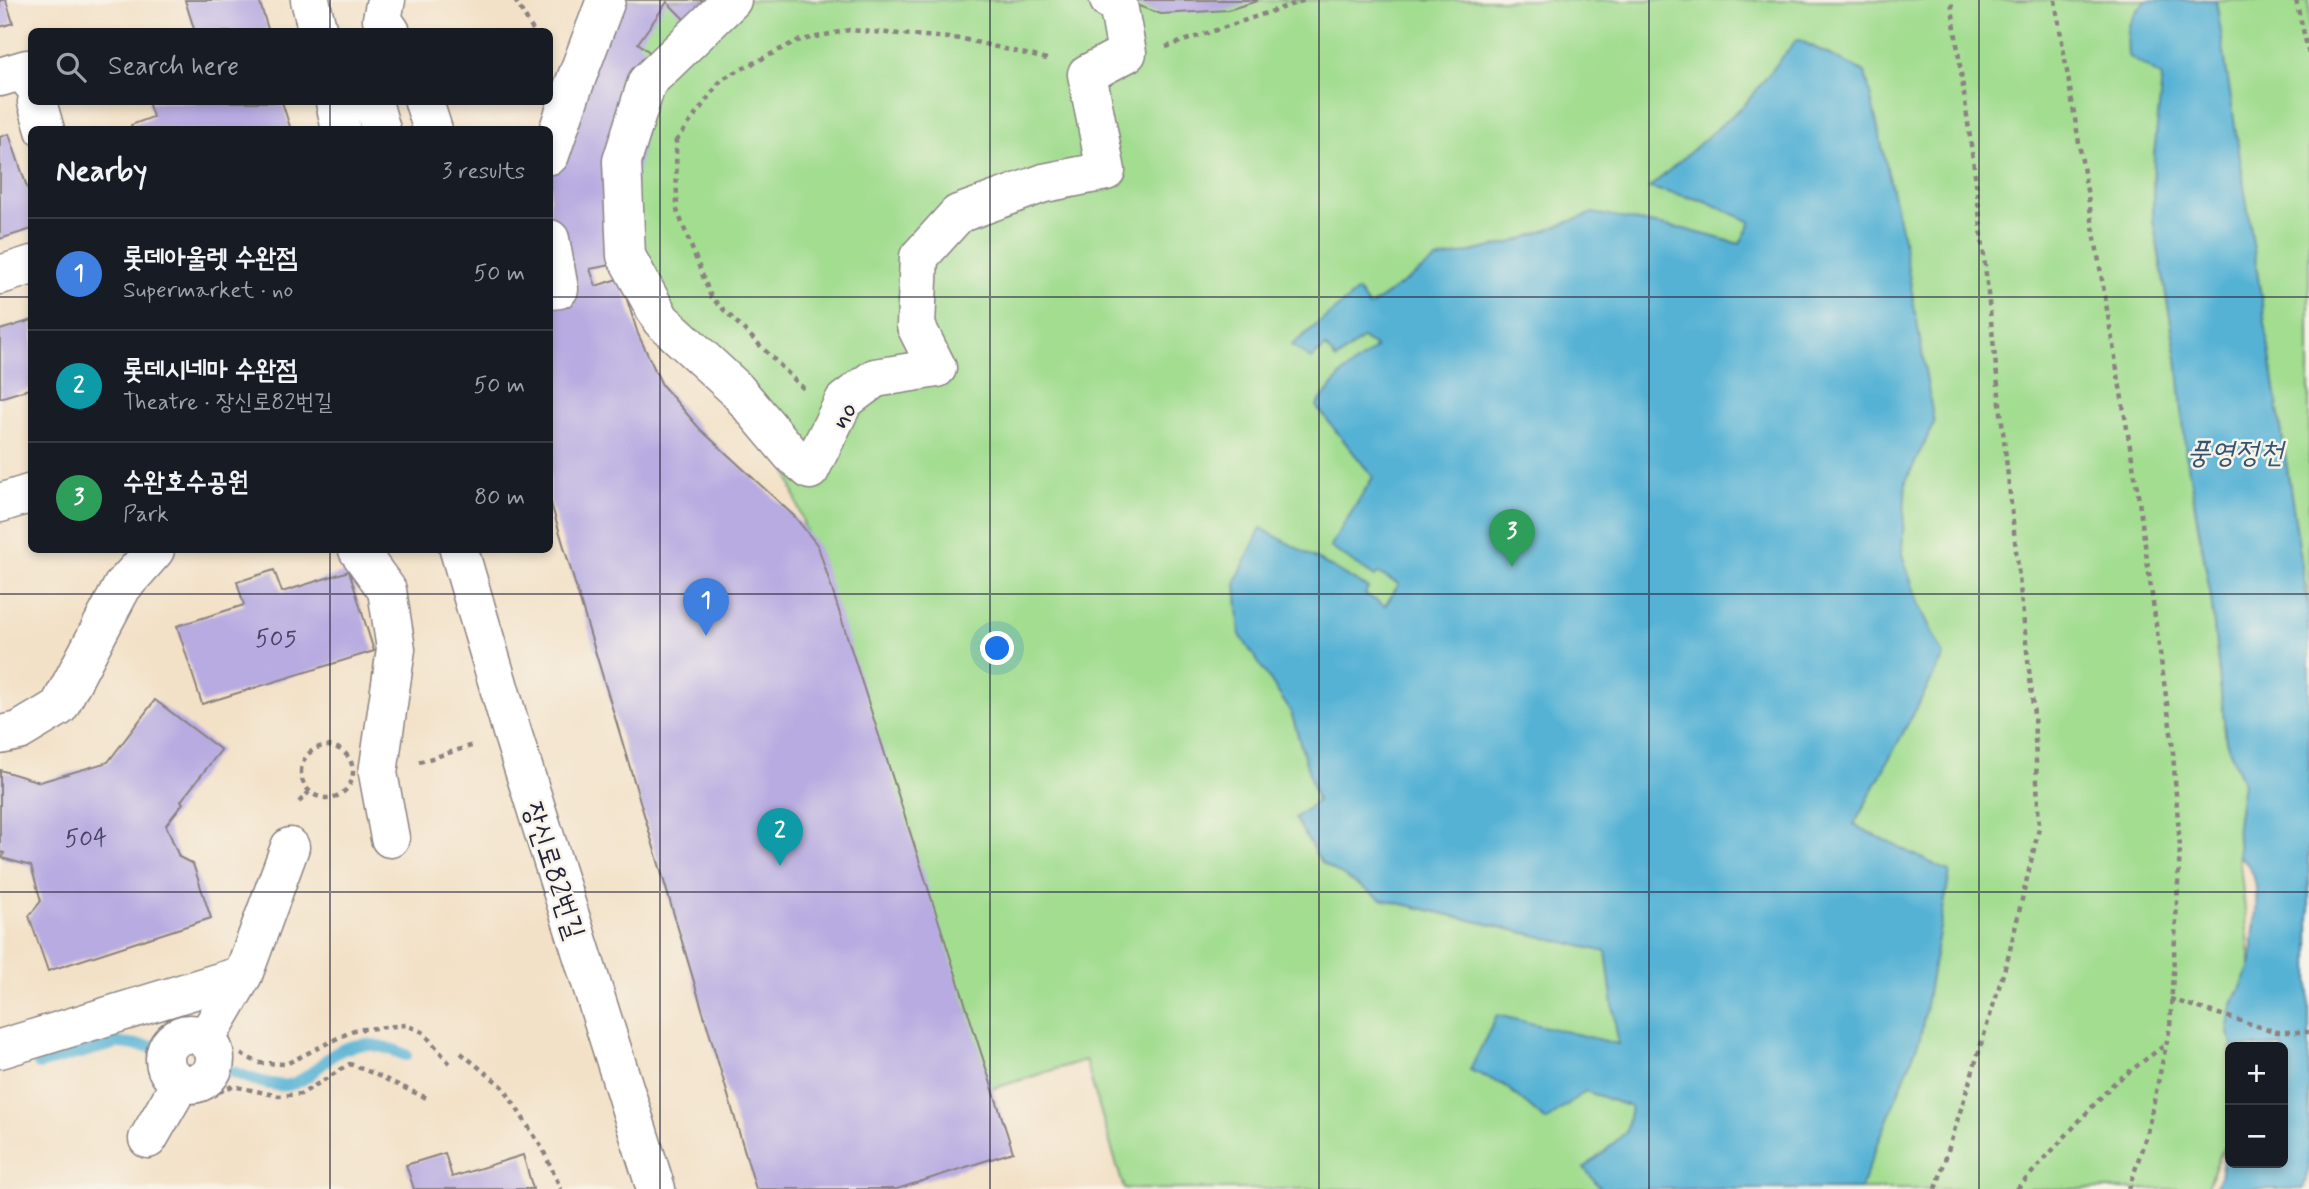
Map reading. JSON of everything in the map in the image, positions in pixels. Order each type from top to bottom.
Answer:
[{"type":"street","points":[[310,0],[317,28]]},
{"type":"street","points":[[386,0],[382,19],[388,28]]},
{"type":"street","points":[[553,146],[606,0]]},
{"type":"street","name":"no","points":[[732,0],[648,82],[622,161],[626,256],[661,320],[736,389],[791,454],[810,470],[844,401],[875,378],[937,368],[916,326],[919,257],[958,214],[1044,183],[1106,171],[1087,74],[1094,71]]},
{"type":"street","points":[[1094,71],[1127,53],[1118,4],[1110,0]]},
{"type":"street","points":[[0,77],[27,69],[28,72]]},
{"type":"street","points":[[38,105],[44,126]]},
{"type":"street","points":[[335,105],[340,126]]},
{"type":"street","points":[[374,105],[380,126]]},
{"type":"street","points":[[399,105],[405,126]]},
{"type":"street","points":[[425,105],[432,126]]},
{"type":"street","points":[[553,256],[559,289],[553,290]]},
{"type":"street","points":[[0,275],[28,266]]},
{"type":"street","points":[[0,503],[28,494]]},
{"type":"street","points":[[0,735],[19,731],[59,707],[122,587],[152,553]]},
{"type":"street","points":[[360,553],[387,590],[396,649],[378,774],[390,838]]},
{"type":"street","name":"장신로82번길","points":[[460,553],[512,732],[656,1189]]},
{"type":"street","points":[[148,1139],[176,1091],[173,1078],[166,1069],[168,1047],[176,1039],[197,1035],[212,1028],[243,975],[290,847]]},
{"type":"street","points":[[0,1049],[243,975]]},
{"type":"path","points":[[515,0],[532,28]]},
{"type":"path","points":[[1161,49],[1305,0]]},
{"type":"path","points":[[1936,1189],[2008,958],[2039,828],[2033,701],[1975,173],[1951,0]]},
{"type":"path","points":[[2055,0],[2138,494],[2172,740],[2180,848],[2170,1027],[2147,1133],[2129,1189]]},
{"type":"path","points":[[2296,0],[2309,55]]},
{"type":"path","points":[[835,418],[711,298],[677,210],[676,141],[722,79],[797,41],[849,30],[963,39],[1094,71]]},
{"type":"path","points":[[636,117],[676,141]]},
{"type":"path","points":[[323,746],[335,747],[345,753],[353,774],[350,786],[342,794],[331,798],[319,797],[309,792],[301,771],[304,760],[312,751],[323,746]]},
{"type":"path","points":[[299,802],[309,792]]},
{"type":"path","points":[[2171,999],[2277,1032],[2309,1031]]},
{"type":"path","points":[[212,1028],[234,1032],[239,1053],[259,1063],[285,1064],[354,1030],[406,1026],[424,1032],[451,1065]]},
{"type":"path","points":[[2017,1189],[2113,1084],[2166,1044]]},
{"type":"path","points":[[461,1053],[503,1087],[542,1148],[561,1189]]},
{"type":"path","points":[[176,1091],[192,1102],[233,1086],[279,1096],[301,1094],[350,1064],[379,1074],[400,1087],[427,1098]]},
{"type":"green space","points":[[624,0],[2309,0],[2309,612],[2235,129],[2161,104],[2154,155],[2153,219],[2177,358],[2196,515],[2211,597],[2226,741],[2243,783],[2239,856],[2251,964],[2241,1042],[2225,1042],[2225,1144],[2206,1189],[1124,1189],[1085,1060],[982,1092],[775,433],[662,329],[607,264]]},
{"type":"water","name":"풍영정천","points":[[2146,0],[2216,0],[2309,613],[2309,1168],[2303,1189],[2214,1189],[2220,1177],[2225,1150],[2225,1168],[2288,1168],[2288,1042],[2231,1042],[2229,1035],[2228,1024],[2233,1004],[2252,962],[2255,883],[2247,864],[2239,856],[2237,824],[2243,783],[2226,741],[2211,597],[2186,454],[2177,358],[2153,219],[2154,156],[2162,77],[2128,56],[2129,25]]},
{"type":"water","points":[[1797,39],[1865,72],[1902,233],[1934,423],[1906,481],[1902,554],[1919,605],[1944,656],[1854,825],[1950,872],[1920,1038],[1860,1189],[1601,1189],[1584,1168],[1626,1132],[1631,1107],[1585,1091],[1546,1121],[1504,1085],[1470,1070],[1497,1015],[1618,1044],[1606,952],[1381,899],[1321,862],[1295,818],[1317,801],[1291,712],[1240,635],[1236,581],[1261,528],[1368,588],[1365,594],[1385,606],[1399,584],[1378,573],[1375,577],[1330,547],[1373,477],[1316,406],[1342,374],[1376,348],[1363,338],[1336,360],[1326,347],[1311,359],[1292,345],[1358,291],[1369,307],[1436,260],[1514,242],[1593,213],[1684,229],[1740,244],[1751,222],[1705,201],[1649,188],[1745,104]]},
{"type":"building","points":[[0,0],[6,0],[13,23],[0,27]]},
{"type":"building","points":[[185,0],[259,0],[268,28],[194,28]]},
{"type":"building","points":[[614,0],[727,0],[696,31],[667,2],[638,43],[658,59],[622,263],[590,269],[596,286],[620,278],[638,334],[662,385],[700,429],[794,516],[818,546],[1013,1152],[897,1189],[756,1189],[553,510],[551,126]]},
{"type":"building","points":[[1122,0],[1257,1],[1228,10],[1161,14]]},
{"type":"building","points":[[149,105],[283,105],[290,126],[131,125],[153,117]]},
{"type":"building","points":[[9,134],[28,190],[28,230],[0,239],[0,137]]},
{"type":"building","points":[[28,321],[28,389],[0,398],[0,330]]},
{"type":"building","points":[[274,570],[282,592],[349,571],[374,651],[202,704],[177,626],[244,605],[237,582]]},
{"type":"building","points":[[155,700],[221,750],[166,825],[179,857],[193,864],[211,918],[48,971],[29,916],[41,901],[31,866],[2,858],[4,853],[0,852],[0,770],[40,782],[108,762]]},
{"type":"building","points":[[445,1153],[452,1177],[523,1155],[533,1189],[414,1189],[406,1165]]},
{"type":"waterway","points":[[39,1064],[117,1043],[158,1047],[164,1036],[173,1030],[196,1024]]},
{"type":"waterway","points":[[218,1038],[224,1051],[224,1069],[264,1083],[281,1085],[293,1084],[303,1079],[334,1054],[354,1046],[374,1045],[406,1055]]},
{"type":"waterway","points":[[158,1047],[158,1069],[171,1087]]},
{"type":"waterway","points":[[184,1092],[207,1087],[224,1069]]},
{"type":"place","name":"수완호수공원","points":[[1512,567]]},
{"type":"place","name":"롯데아울렛 수완점","points":[[706,636]]},
{"type":"place","name":"롯데시네마 수완점","points":[[780,866]]}]
